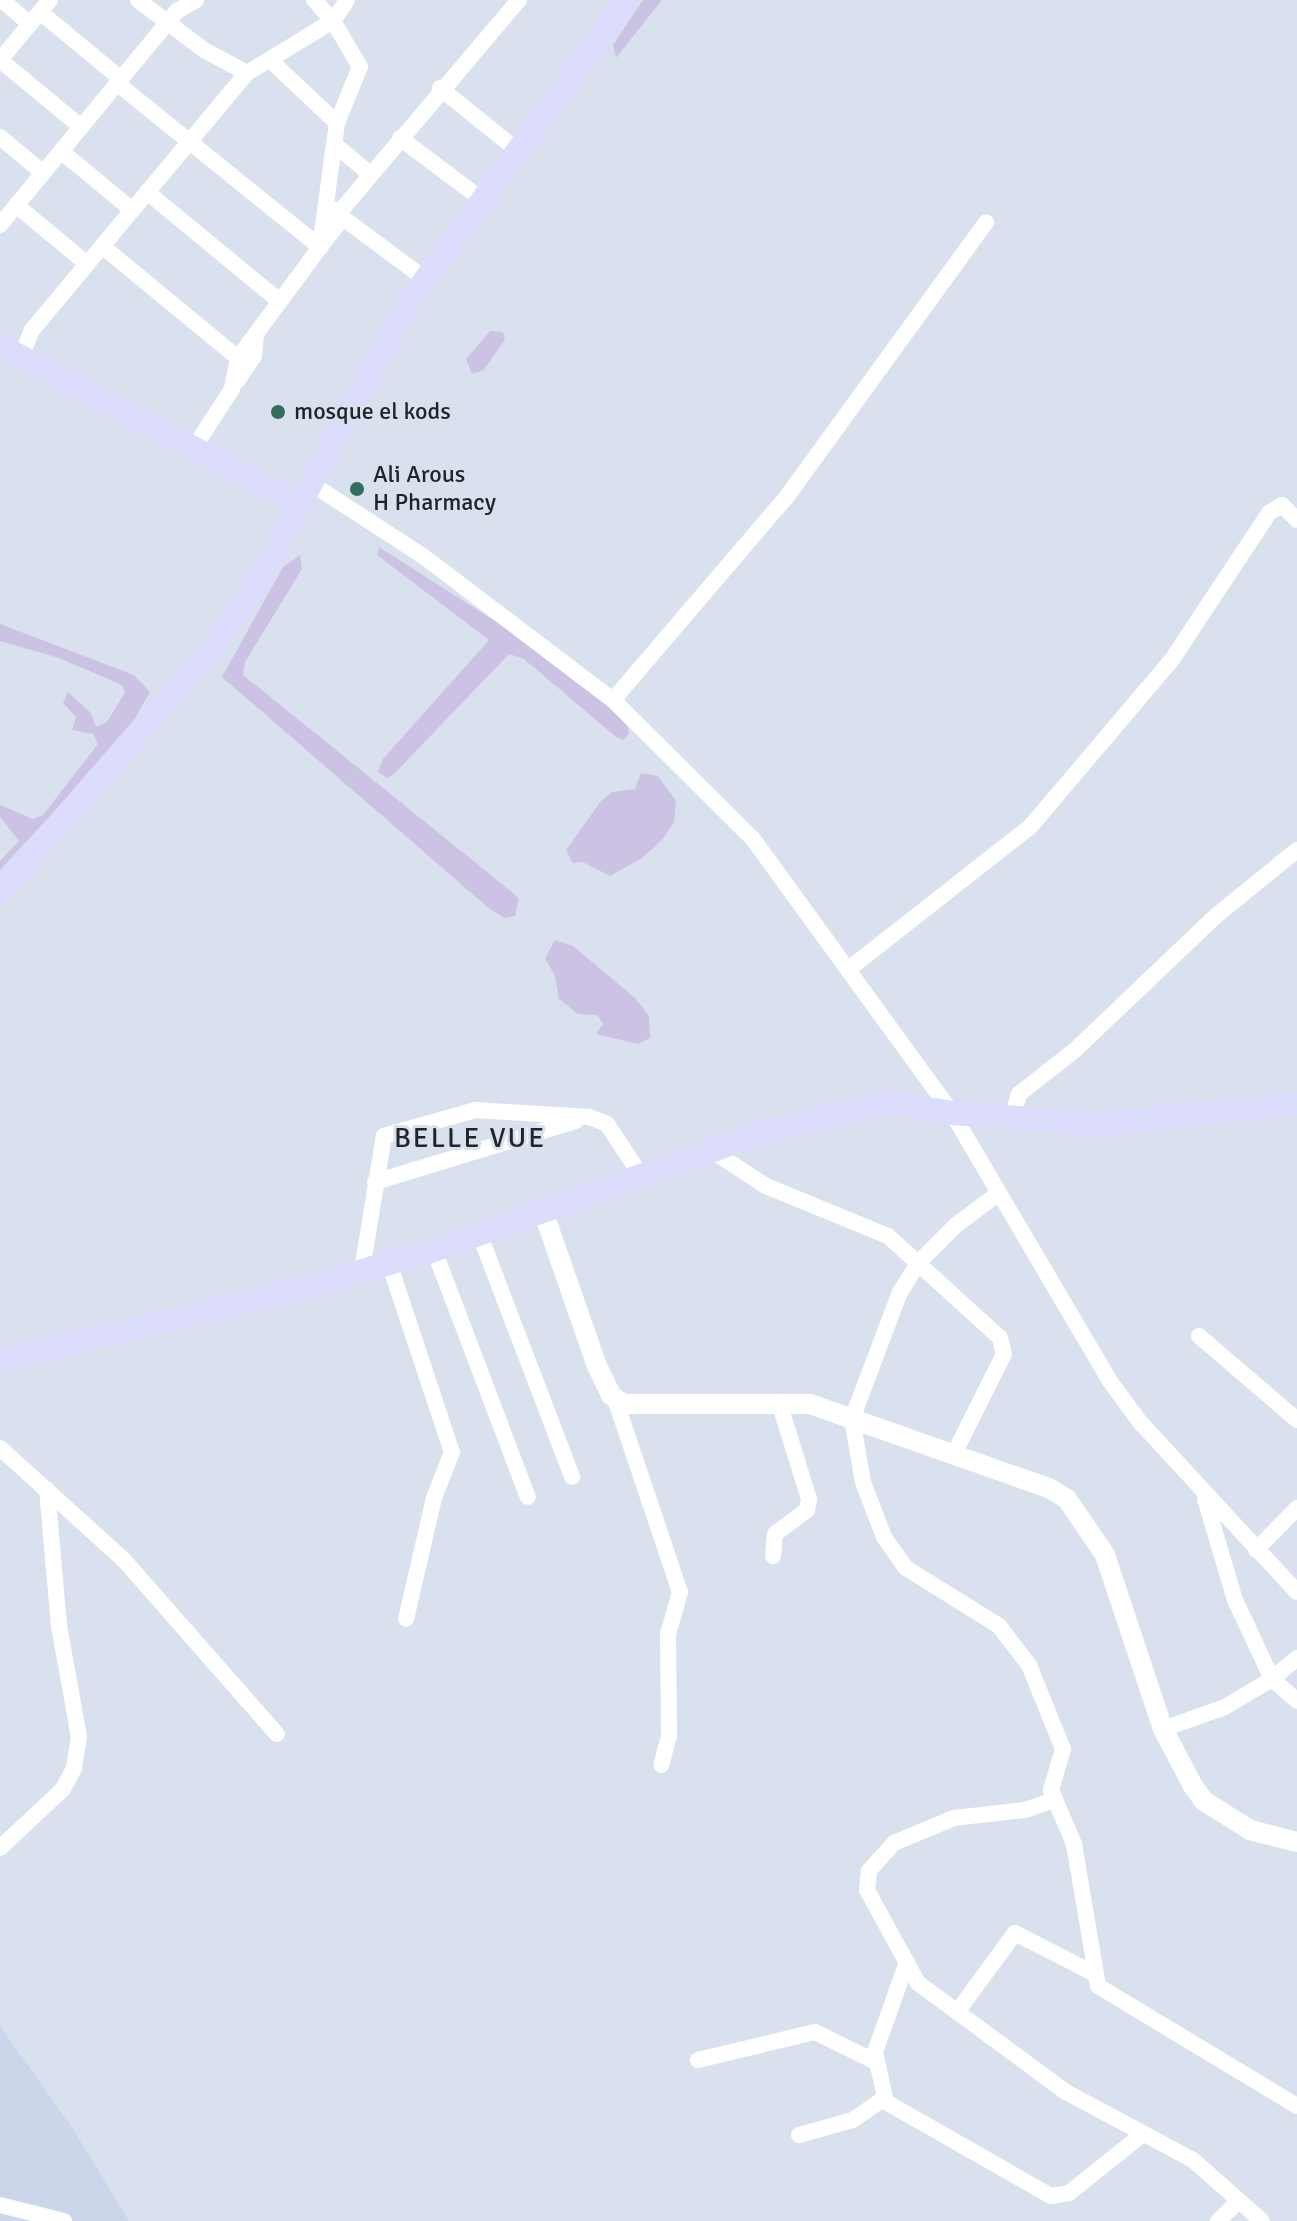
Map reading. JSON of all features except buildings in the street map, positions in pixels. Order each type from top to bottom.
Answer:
[{"type":"main road","points":[[0,890],[214,646],[306,494],[372,365],[425,279],[480,198],[518,151],[626,0]]},
{"type":"main road","points":[[5,349],[193,449],[306,494]]},
{"type":"main road","points":[[0,1360],[270,1298],[434,1250],[767,1131],[887,1102],[952,1113],[1120,1123],[1297,1103]]},
{"type":"street","points":[[2,0],[40,12],[189,142],[320,247]]},
{"type":"street","points":[[138,0],[168,24],[247,73]]},
{"type":"street","points":[[0,224],[168,24],[196,0]]},
{"type":"street","points":[[314,0],[333,21],[360,67],[337,123],[334,144],[336,212]]},
{"type":"street","points":[[5,349],[32,330],[247,73],[272,62],[333,21],[347,0]]},
{"type":"street","points":[[232,389],[238,358],[320,247],[336,212],[519,0]]},
{"type":"street","points":[[40,12],[0,60],[81,127]]},
{"type":"street","points":[[272,62],[337,123]]},
{"type":"street","points":[[440,88],[518,151]]},
{"type":"street","points":[[0,137],[43,173]]},
{"type":"street","points":[[400,138],[480,198]]},
{"type":"street","points":[[334,144],[370,174]]},
{"type":"street","points":[[61,151],[132,210]]},
{"type":"street","points":[[147,192],[279,301]]},
{"type":"street","points":[[16,205],[87,264]]},
{"type":"street","points":[[336,212],[425,279]]},
{"type":"street","points":[[613,700],[788,495],[986,222]]},
{"type":"street","points":[[102,246],[238,358]]},
{"type":"street","points":[[193,449],[254,356],[256,333]]},
{"type":"street","points":[[306,494],[423,556],[613,700],[753,839],[850,968],[952,1113],[1109,1380],[1205,1498],[1297,1592]]},
{"type":"street","points":[[850,968],[1030,827],[1171,661],[1269,513],[1282,505],[1297,520]]},
{"type":"street","points":[[1012,1117],[1019,1094],[1085,1040],[1217,915],[1297,850]]},
{"type":"street","points":[[362,1270],[384,1136],[475,1110],[589,1117],[607,1124],[642,1177]]},
{"type":"street","points":[[375,1182],[589,1117]]},
{"type":"street","points":[[714,1152],[766,1186],[888,1236],[919,1262],[1003,1346],[1004,1354],[954,1454]]},
{"type":"street","points":[[999,1193],[919,1262],[900,1292],[852,1419],[863,1482],[898,1558],[910,1572],[999,1626],[1029,1665],[1063,1749],[1051,1779],[1054,1800],[1074,1844],[1093,1933],[1098,1986],[1297,2106]]},
{"type":"street","points":[[543,1211],[597,1366],[615,1399],[680,1592],[668,1634],[669,1736],[661,1765]]},
{"type":"street","points":[[479,1233],[572,1477]]},
{"type":"street","points":[[434,1250],[528,1497]]},
{"type":"street","points":[[389,1263],[452,1452],[434,1498],[406,1619]]},
{"type":"street","points":[[1199,1336],[1297,1420]]},
{"type":"street","points":[[615,1399],[646,1405],[810,1404],[1049,1488],[1078,1510],[1105,1555],[1163,1729],[1204,1801],[1250,1830],[1297,1842]]},
{"type":"street","points":[[773,1556],[775,1534],[807,1510],[809,1499],[779,1402]]},
{"type":"street","points":[[0,1448],[123,1559],[277,1734]]},
{"type":"street","points":[[0,1848],[63,1789],[74,1768],[79,1737],[59,1626],[47,1490]]},
{"type":"street","points":[[1205,1498],[1235,1600],[1272,1679],[1297,1701]]},
{"type":"street","points":[[1256,1550],[1297,1508]]},
{"type":"street","points":[[1163,1729],[1225,1707],[1272,1679],[1297,1658]]},
{"type":"street","points":[[1054,1800],[1025,1810],[954,1818],[888,1848],[869,1871],[865,1886],[918,1983],[1066,2092],[1193,2160],[1262,2221]]},
{"type":"street","points":[[957,2012],[1015,1933],[1095,1974]]},
{"type":"street","points":[[907,1962],[892,1993],[874,2061],[883,2099],[955,2146],[1051,2196],[1069,2193],[1143,2134]]},
{"type":"street","points":[[698,2060],[815,2032],[874,2061]]},
{"type":"street","points":[[799,2135],[853,2120],[883,2099]]},
{"type":"street","points":[[1218,2221],[1239,2201]]},
{"type":"street","points":[[0,2205],[64,2221]]},
{"type":"shaded area","points":[[643,0],[662,0],[616,58],[613,45]]},
{"type":"shaded area","points":[[490,331],[503,332],[505,339],[484,370],[472,374],[466,359]]},
{"type":"shaded area","points":[[379,547],[540,650],[627,721],[629,734],[623,740],[616,737],[524,659],[509,654],[394,774],[387,778],[378,772],[383,759],[489,640],[377,555]]},
{"type":"shaded area","points":[[300,555],[302,569],[245,662],[243,675],[512,892],[519,899],[515,916],[505,918],[491,910],[222,677],[283,567]]},
{"type":"shaded area","points":[[0,624],[134,675],[150,692],[126,734],[0,870],[0,861],[19,841],[0,817],[0,805],[33,819],[43,815],[98,744],[93,734],[72,730],[76,717],[63,703],[68,692],[91,713],[96,727],[107,722],[125,692],[122,685],[59,658],[0,641]]},
{"type":"shaded area","points":[[641,773],[658,776],[676,801],[674,822],[662,840],[642,858],[610,876],[583,862],[573,863],[566,850],[601,801],[612,792],[635,789]]},
{"type":"shaded area","points":[[555,940],[573,946],[635,998],[649,1016],[650,1038],[638,1044],[596,1034],[603,1024],[597,1015],[578,1014],[559,999],[555,976],[545,958]]},
{"type":"shaded area","points":[[0,2026],[73,2129],[129,2221],[0,2221]]},
{"type":"place","name":"mosque el kods","points":[[278,412]]},
{"type":"place","name":"Ali Arous H Pharmacy","points":[[357,489]]},
{"type":"district","name":"BELLE VUE","points":[[470,1138]]}]
